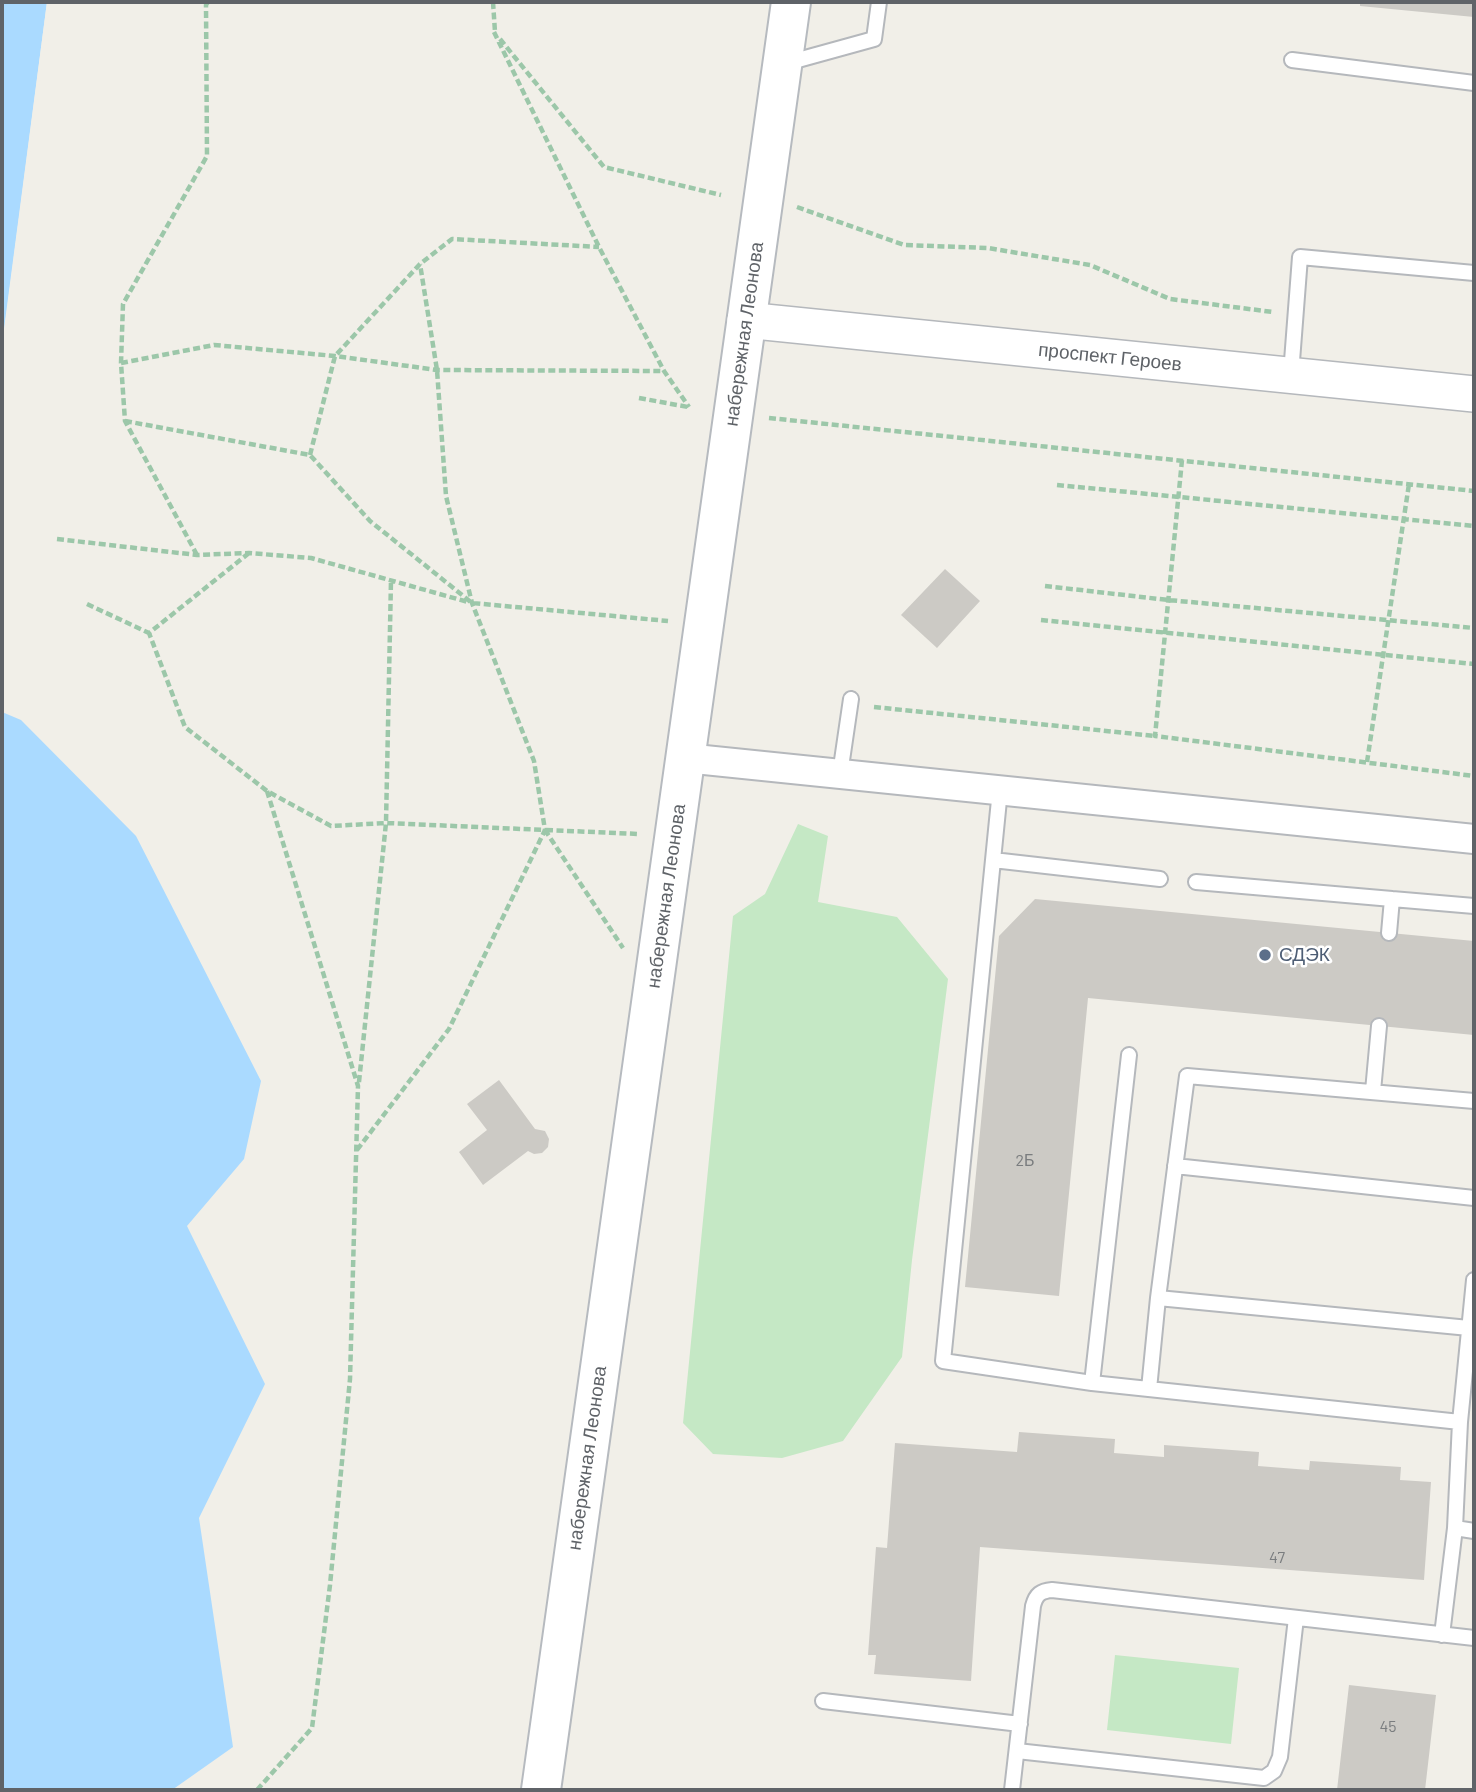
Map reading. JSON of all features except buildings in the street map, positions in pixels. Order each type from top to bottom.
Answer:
[{"type":"main road","name":"набережная Леонова","points":[[541,1790],[791,2]]},
{"type":"street","name":"проспект Героев","points":[[745,320],[1474,394]]},
{"type":"street","points":[[685,758],[1474,839]]},
{"type":"lane","points":[[782,65],[874,39],[879,2]]},
{"type":"lane","points":[[1292,60],[1474,83]]},
{"type":"lane","points":[[1291,376],[1300,257],[1474,273]]},
{"type":"lane","points":[[840,774],[851,702]]},
{"type":"lane","points":[[1000,790],[943,1361],[1092,1383],[1460,1422]]},
{"type":"lane","points":[[993,860],[1160,879]]},
{"type":"lane","points":[[1196,882],[1474,906]]},
{"type":"lane","points":[[1389,933],[1392,899]]},
{"type":"lane","points":[[1373,1091],[1379,1026]]},
{"type":"lane","points":[[1092,1383],[1129,1055]]},
{"type":"lane","points":[[1149,1389],[1187,1076],[1474,1101]]},
{"type":"lane","points":[[1175,1166],[1474,1198]]},
{"type":"lane","points":[[1442,1635],[1455,1528],[1460,1422],[1474,1280]]},
{"type":"lane","points":[[1158,1298],[1469,1328]]},
{"type":"lane","points":[[1455,1528],[1474,1531]]},
{"type":"lane","points":[[1012,1790],[1033,1606],[1036,1597],[1043,1591],[1474,1638]]},
{"type":"lane","points":[[1017,1751],[1264,1778],[1274,1771],[1280,1757],[1296,1618]]},
{"type":"lane","points":[[823,1701],[1020,1724]]},
{"type":"path","points":[[197,555],[125,421],[121,362],[123,304],[207,156],[208,2]]},
{"type":"path","points":[[493,2],[494,32],[599,247],[664,371],[689,407],[639,398]]},
{"type":"path","points":[[494,32],[604,167],[721,195]]},
{"type":"path","points":[[786,203],[904,245],[988,248],[1090,265],[1170,299],[1296,314]]},
{"type":"path","points":[[310,455],[335,356],[420,264],[452,239],[599,247]]},
{"type":"path","points":[[420,264],[437,370],[446,496],[472,603],[534,761],[545,830],[618,943],[654,979]]},
{"type":"path","points":[[121,362],[214,345],[335,356],[437,370],[664,371]]},
{"type":"path","points":[[768,418],[1474,491]]},
{"type":"path","points":[[125,421],[310,455],[370,521],[472,603]]},
{"type":"path","points":[[1155,736],[1182,460]]},
{"type":"path","points":[[1367,762],[1409,484]]},
{"type":"path","points":[[1057,485],[1474,526]]},
{"type":"path","points":[[57,539],[197,555],[249,552],[312,558],[472,603],[704,625]]},
{"type":"path","points":[[149,633],[249,552]]},
{"type":"path","points":[[257,1790],[312,1728],[330,1585],[350,1379],[358,1086],[386,823],[391,580]]},
{"type":"path","points":[[1045,586],[1474,628]]},
{"type":"path","points":[[86,604],[149,633],[185,727],[267,791],[331,826],[386,823],[674,836]]},
{"type":"path","points":[[1041,620],[1474,664]]},
{"type":"path","points":[[851,702],[1474,776]]},
{"type":"path","points":[[267,791],[358,1086]]},
{"type":"path","points":[[356,1150],[449,1029],[545,830]]},
{"type":"green space","points":[[798,824],[828,836],[818,902],[897,917],[948,979],[902,1357],[843,1441],[782,1458],[713,1454],[683,1423],[733,916],[765,894]]},
{"type":"green space","points":[[1115,1655],[1239,1668],[1231,1744],[1107,1730]]},
{"type":"water","points":[[2,2],[47,2],[2,344]]},
{"type":"water","points":[[2,712],[21,720],[136,836],[261,1081],[244,1159],[187,1226],[265,1384],[199,1518],[233,1747],[172,1790],[2,1790]]},
{"type":"pier","points":[[47,2],[51,2],[5,345],[2,348]]},
{"type":"place","name":"СДЭК","points":[[1265,955]]}]
